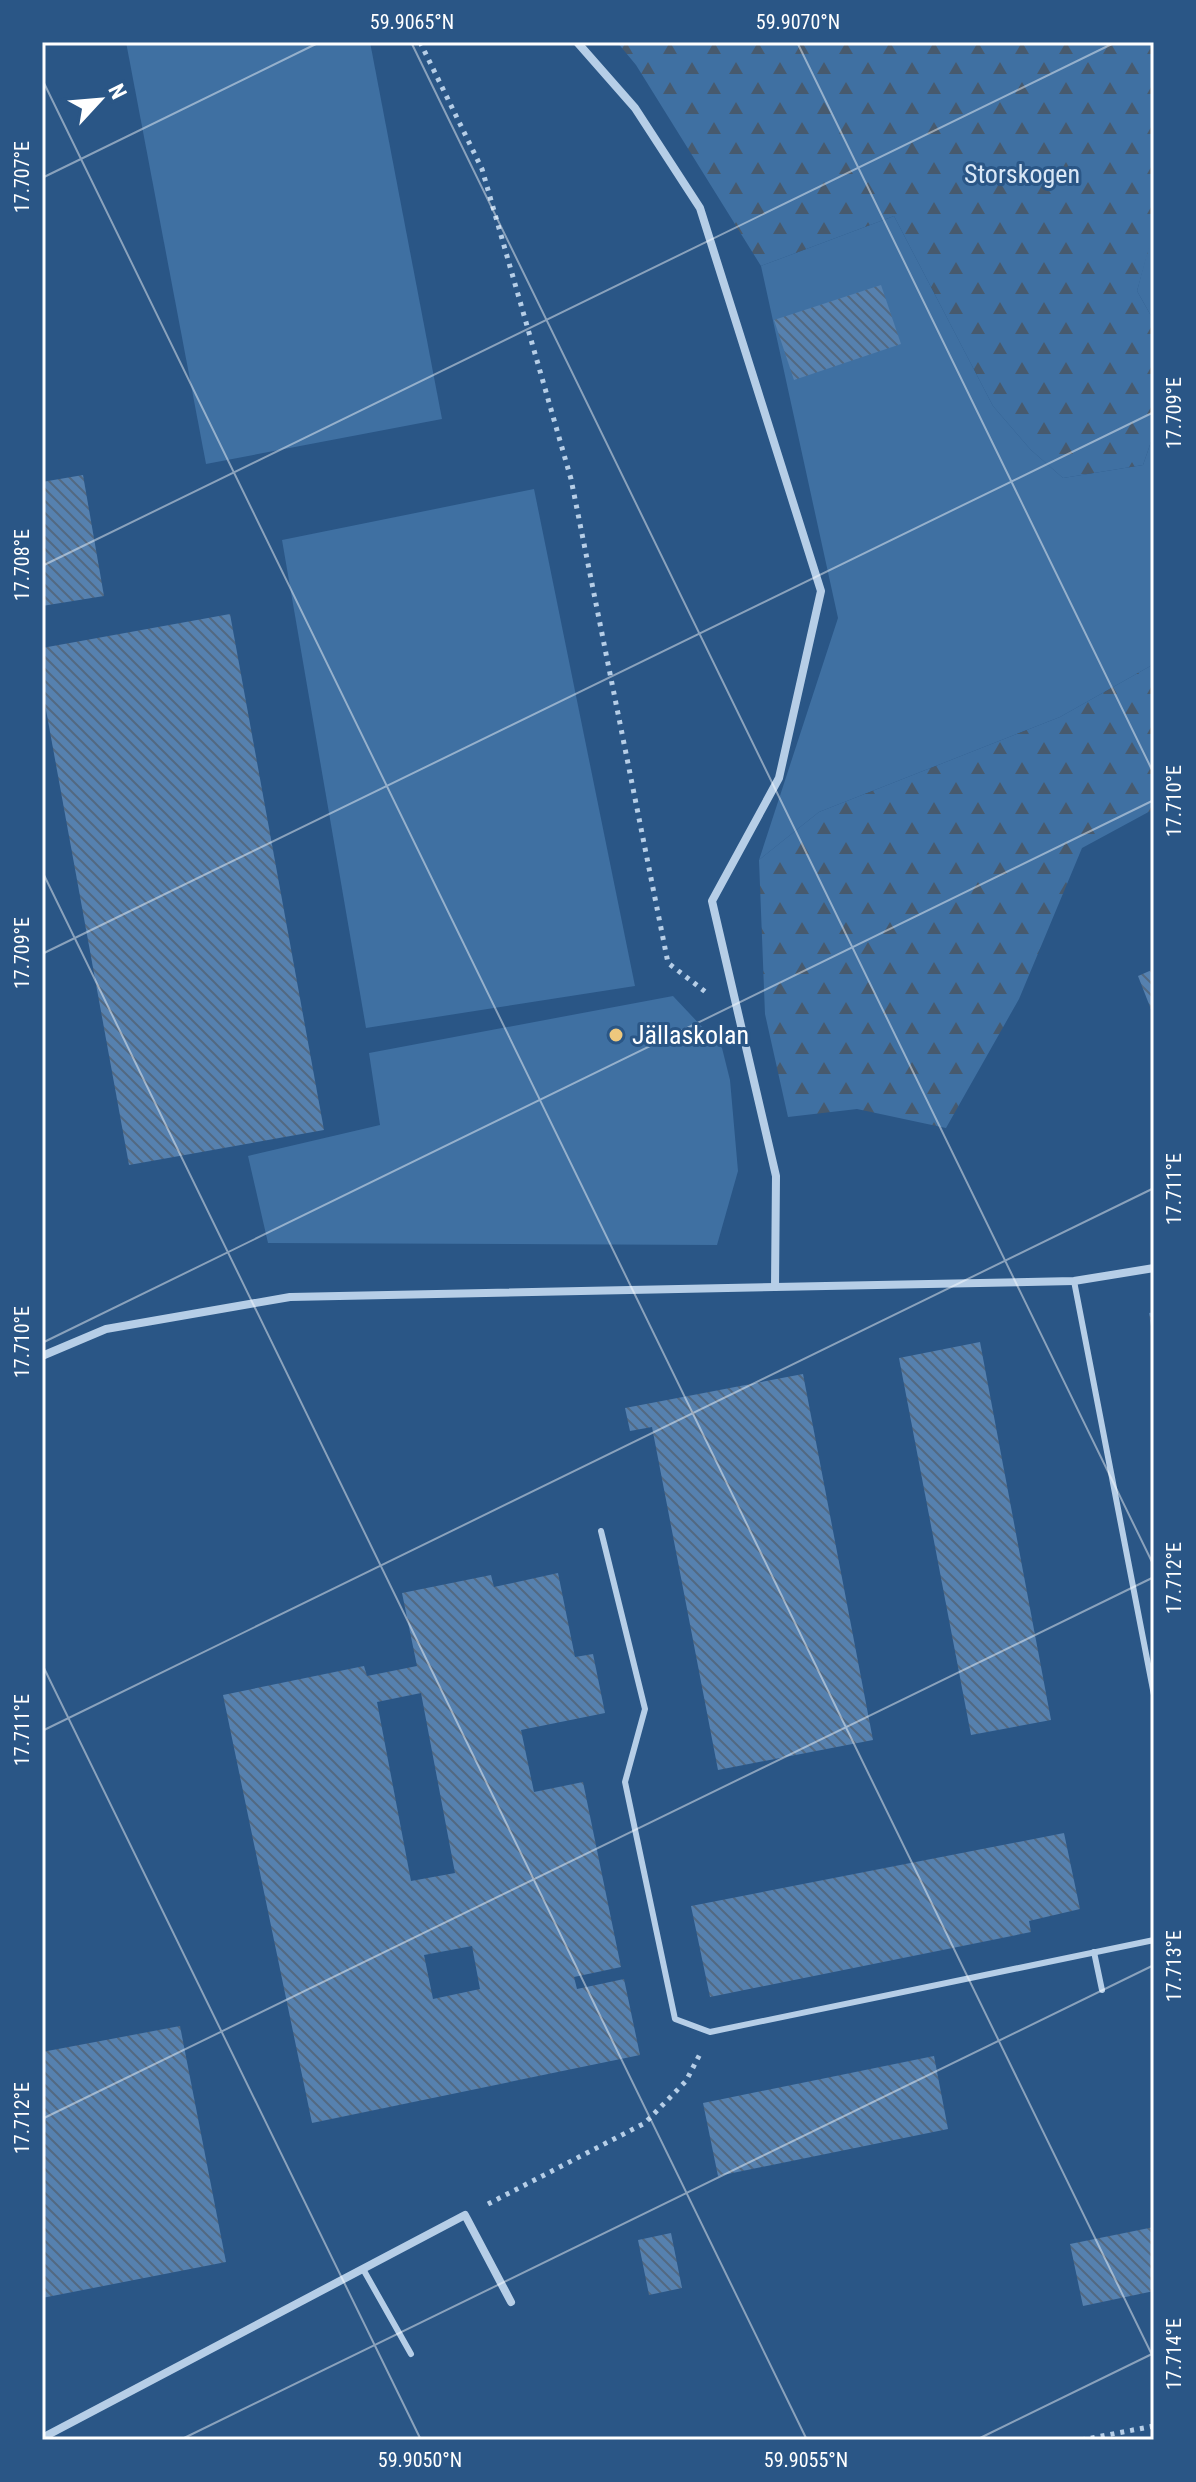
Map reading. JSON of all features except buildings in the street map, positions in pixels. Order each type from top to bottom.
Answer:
[{"type":"street","points":[[577,42],[635,108],[700,208],[821,591],[779,778],[712,901],[776,1176],[775,1287]]},
{"type":"street","points":[[42,1356],[106,1329],[290,1297],[1074,1281],[1154,1268]]},
{"type":"street","points":[[42,2438],[465,2215],[511,2302]]},
{"type":"lane","points":[[1074,1281],[1154,1695]]},
{"type":"lane","points":[[601,1531],[645,1709],[625,1782],[675,2019],[710,2032],[1154,1940]]},
{"type":"lane","points":[[1094,1952],[1102,1990]]},
{"type":"lane","points":[[363,2269],[411,2354]]},
{"type":"path","points":[[420,42],[482,169],[571,479],[668,963],[738,1017]]},
{"type":"path","points":[[465,2215],[645,2123],[686,2081],[710,2032]]},
{"type":"path","points":[[1081,2440],[1154,2426]]},
{"type":"green space","points":[[126,42],[370,42],[442,419],[206,464]]},
{"type":"green space","name":"Storskogen","points":[[617,42],[1154,42],[1154,230],[1137,291],[1154,321],[1154,433],[1143,465],[1063,478],[1031,450],[993,406],[894,216],[761,266],[636,65]]},
{"type":"green space","points":[[894,216],[993,406],[1031,450],[1063,478],[1143,465],[1154,433],[1154,664],[1060,717],[819,812],[759,860],[838,618],[761,266]]},
{"type":"green space","points":[[1154,230],[1154,321],[1137,291]]},
{"type":"green space","points":[[534,489],[635,986],[366,1028],[282,540]]},
{"type":"green space","points":[[1154,664],[1154,809],[1082,848],[1019,999],[946,1128],[857,1109],[788,1117],[765,1014],[759,860],[819,812],[1060,717]]},
{"type":"green space","points":[[673,996],[722,1048],[730,1080],[738,1171],[717,1245],[268,1243],[248,1156],[380,1125],[369,1053]]},
{"type":"place","name":"Jällaskolan","points":[[616,1035]]}]
